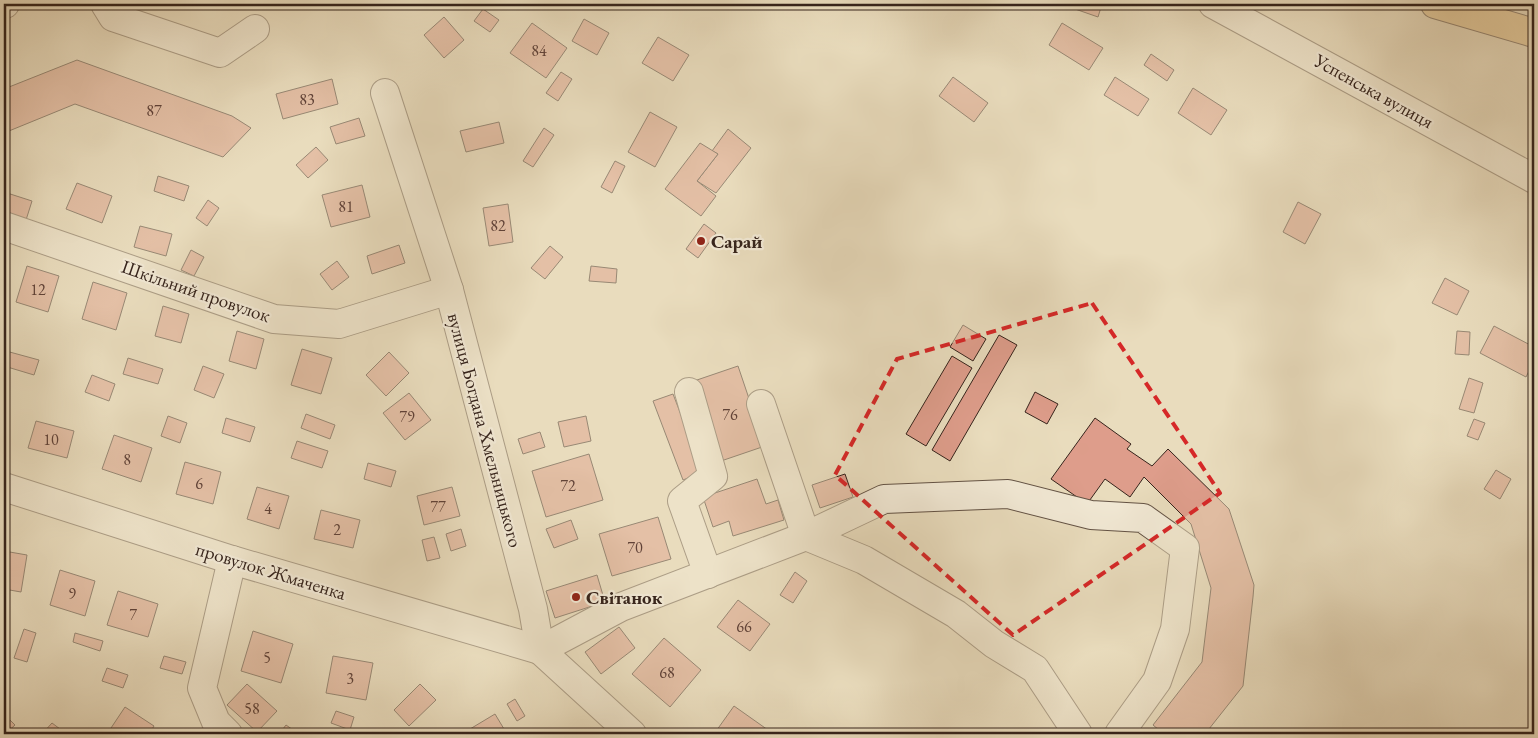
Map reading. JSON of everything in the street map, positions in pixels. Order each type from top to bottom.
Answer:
[{"type":"main road","points":[[1435,4],[1534,33]]},
{"type":"street","points":[[106,4],[113,17],[220,53],[255,29]]},
{"type":"street","name":"Успенська вулиця","points":[[1213,4],[1534,179]]},
{"type":"street","name":"вулиця Богдана Хмельницького","points":[[385,93],[449,290],[533,609],[540,650]]},
{"type":"street","name":"Шкільний провулок","points":[[4,226],[274,319],[339,324],[449,290]]},
{"type":"street","points":[[689,392],[713,476],[682,501],[708,574]]},
{"type":"street","points":[[761,404],[806,536],[864,560],[956,614],[994,644],[1035,669],[1078,734]]},
{"type":"street","name":"провулок Жмаченка","points":[[4,487],[232,560],[540,650]]},
{"type":"street","points":[[632,734],[540,650],[621,607],[806,536],[884,498],[1008,494],[1091,515],[1143,518],[1185,548],[1175,630],[1156,681],[1119,734]]},
{"type":"street","points":[[228,734],[216,722],[202,688],[232,560]]},
{"type":"highlighted area","points":[[1092,303],[1220,493],[1013,635],[835,475],[897,359]]},
{"type":"building","points":[[1076,4],[1102,4],[1098,17],[1075,9]]},
{"type":"building","points":[[483,9],[499,20],[490,32],[474,21]]},
{"type":"building","points":[[444,17],[464,40],[444,58],[424,35]]},
{"type":"building","points":[[584,19],[609,33],[597,55],[572,41]]},
{"type":"building","points":[[532,23],[567,48],[546,78],[510,53]]},
{"type":"building","points":[[1062,23],[1103,48],[1089,70],[1049,45]]},
{"type":"building","points":[[658,37],[689,55],[673,81],[642,63]]},
{"type":"building","points":[[1151,54],[1174,70],[1167,81],[1144,65]]},
{"type":"building","points":[[77,60],[232,116],[251,128],[223,157],[75,104],[4,133],[4,89]]},
{"type":"building","points":[[561,72],[572,79],[558,101],[546,93]]},
{"type":"building","points":[[953,77],[988,103],[974,122],[939,96]]},
{"type":"building","points":[[1115,77],[1149,99],[1138,116],[1104,95]]},
{"type":"building","points":[[332,79],[338,104],[283,119],[276,94]]},
{"type":"building","points":[[1193,88],[1227,110],[1211,135],[1178,113]]},
{"type":"building","points":[[650,112],[677,127],[655,167],[628,152]]},
{"type":"building","points":[[359,118],[365,136],[336,144],[330,127]]},
{"type":"building","points":[[499,122],[504,143],[466,152],[460,131]]},
{"type":"building","points":[[544,128],[554,135],[533,167],[523,161]]},
{"type":"building","points":[[728,129],[751,148],[716,193],[697,181],[718,154],[712,151]]},
{"type":"building","points":[[700,143],[718,154],[697,181],[716,196],[701,216],[665,189]]},
{"type":"building","points":[[316,147],[328,160],[308,178],[296,165]]},
{"type":"building","points":[[615,161],[625,166],[612,193],[601,187]]},
{"type":"building","points":[[158,176],[189,186],[184,201],[154,191]]},
{"type":"building","points":[[77,183],[112,196],[102,223],[66,209]]},
{"type":"building","points":[[362,185],[370,217],[331,227],[322,195]]},
{"type":"building","points":[[4,192],[32,201],[26,220],[4,213]]},
{"type":"building","points":[[208,200],[219,208],[207,226],[196,218]]},
{"type":"building","points":[[1298,202],[1321,214],[1305,244],[1283,232]]},
{"type":"building","points":[[508,204],[513,242],[489,246],[483,208]]},
{"type":"building","name":"Сарай","points":[[704,224],[716,233],[698,258],[686,249]]},
{"type":"building","points":[[140,226],[172,234],[166,256],[134,247]]},
{"type":"building","points":[[399,245],[405,263],[372,274],[367,256]]},
{"type":"building","points":[[550,246],[563,257],[545,279],[531,268]]},
{"type":"building","points":[[191,250],[204,257],[194,276],[181,270]]},
{"type":"building","points":[[337,261],[349,277],[332,290],[320,274]]},
{"type":"building","points":[[27,266],[59,276],[48,312],[16,302]]},
{"type":"building","points":[[591,266],[617,269],[616,283],[589,281]]},
{"type":"building","points":[[1445,278],[1469,291],[1457,315],[1432,303]]},
{"type":"building","points":[[93,282],[127,293],[116,330],[82,319]]},
{"type":"building","points":[[163,306],[189,314],[181,343],[155,336]]},
{"type":"building","points":[[963,325],[986,339],[973,361],[950,347]]},
{"type":"building","points":[[1494,326],[1534,347],[1534,361],[1526,377],[1480,353]]},
{"type":"building","points":[[237,331],[264,339],[256,369],[229,361]]},
{"type":"building","points":[[1457,331],[1470,332],[1469,355],[1455,354]]},
{"type":"building","points":[[999,335],[1017,345],[950,461],[932,450]]},
{"type":"building","points":[[302,349],[332,358],[321,394],[291,385]]},
{"type":"building","points":[[6,351],[39,360],[34,375],[4,366]]},
{"type":"building","points":[[389,352],[409,373],[386,396],[366,375]]},
{"type":"building","points":[[952,356],[972,368],[926,446],[906,434]]},
{"type":"building","points":[[128,358],[163,369],[158,384],[123,374]]},
{"type":"building","points":[[203,366],[224,374],[214,398],[194,390]]},
{"type":"building","points":[[738,366],[765,446],[721,461],[694,381]]},
{"type":"building","points":[[92,375],[115,384],[109,401],[85,392]]},
{"type":"building","points":[[1469,378],[1483,383],[1474,413],[1459,409]]},
{"type":"building","points":[[1035,392],[1058,404],[1047,424],[1025,412]]},
{"type":"building","points":[[409,393],[431,420],[405,440],[383,413]]},
{"type":"building","points":[[673,394],[703,472],[683,480],[653,401]]},
{"type":"building","points":[[306,414],[335,425],[330,439],[301,428]]},
{"type":"building","points":[[168,416],[187,423],[180,443],[161,436]]},
{"type":"building","points":[[586,416],[591,441],[564,447],[558,422]]},
{"type":"building","points":[[226,418],[255,427],[250,442],[222,433]]},
{"type":"building","points":[[1095,418],[1131,444],[1127,449],[1152,466],[1168,449],[1229,509],[1254,585],[1253,597],[1243,686],[1205,734],[1155,734],[1159,730],[1153,725],[1202,662],[1211,588],[1191,524],[1144,477],[1130,497],[1105,479],[1087,504],[1051,479]]},
{"type":"building","points":[[1474,419],[1485,423],[1478,440],[1467,436]]},
{"type":"building","points":[[36,421],[74,431],[67,458],[28,448]]},
{"type":"building","points":[[540,432],[545,447],[523,454],[518,439]]},
{"type":"building","points":[[114,435],[152,448],[141,482],[102,469]]},
{"type":"building","points":[[297,441],[328,451],[322,468],[291,458]]},
{"type":"building","points":[[589,454],[603,500],[546,517],[532,471]]},
{"type":"building","points":[[185,462],[221,472],[213,504],[176,494]]},
{"type":"building","points":[[368,463],[396,471],[391,487],[364,479]]},
{"type":"building","points":[[1496,470],[1511,479],[1500,499],[1484,489]]},
{"type":"building","points":[[845,474],[853,497],[820,508],[812,485]]},
{"type":"building","points":[[757,479],[766,504],[778,500],[784,520],[733,536],[729,521],[713,527],[703,497]]},
{"type":"building","points":[[257,487],[289,496],[279,529],[247,519]]},
{"type":"building","points":[[452,487],[460,516],[424,525],[417,496]]},
{"type":"building","points":[[321,510],[360,520],[353,548],[314,539]]},
{"type":"building","points":[[658,517],[671,559],[612,576],[599,534]]},
{"type":"building","points":[[571,520],[578,539],[554,548],[546,529]]},
{"type":"building","points":[[461,529],[466,546],[451,551],[446,534]]},
{"type":"building","points":[[434,537],[440,558],[427,561],[422,540]]},
{"type":"building","points":[[4,551],[27,555],[21,592],[4,589]]},
{"type":"building","points":[[60,570],[95,581],[85,616],[50,605]]},
{"type":"building","points":[[795,572],[807,581],[793,603],[780,595]]},
{"type":"building","name":"Світанок","points":[[597,575],[605,602],[555,618],[546,591]]},
{"type":"building","points":[[118,591],[158,604],[148,637],[107,625]]},
{"type":"building","points":[[738,600],[770,624],[750,651],[717,627]]},
{"type":"building","points":[[619,627],[635,648],[601,674],[585,652]]},
{"type":"building","points":[[24,629],[36,633],[27,662],[14,658]]},
{"type":"building","points":[[253,631],[293,644],[281,683],[241,671]]},
{"type":"building","points":[[75,633],[103,641],[100,651],[73,642]]},
{"type":"building","points":[[664,638],[701,670],[670,707],[632,674]]},
{"type":"building","points":[[164,656],[186,662],[182,674],[160,668]]},
{"type":"building","points":[[333,656],[373,663],[366,700],[326,693]]},
{"type":"building","points":[[107,668],[128,675],[123,688],[102,681]]},
{"type":"building","points":[[247,684],[277,711],[257,732],[227,705]]},
{"type":"building","points":[[420,684],[436,700],[409,726],[394,710]]},
{"type":"building","points":[[515,699],[525,716],[517,721],[507,704]]},
{"type":"building","points":[[734,706],[768,730],[765,734],[714,734]]},
{"type":"building","points":[[125,707],[154,726],[149,734],[107,734]]},
{"type":"building","points":[[336,711],[354,717],[350,730],[331,723]]},
{"type":"building","points":[[4,714],[15,725],[5,734],[4,734]]},
{"type":"building","points":[[495,714],[507,734],[473,734],[470,729]]},
{"type":"building","points":[[52,723],[60,729],[55,734],[42,734]]},
{"type":"building","points":[[286,725],[299,734],[279,734]]},
{"type":"place","name":"Сарай","points":[[701,241]]},
{"type":"place","name":"Світанок","points":[[576,597]]}]
